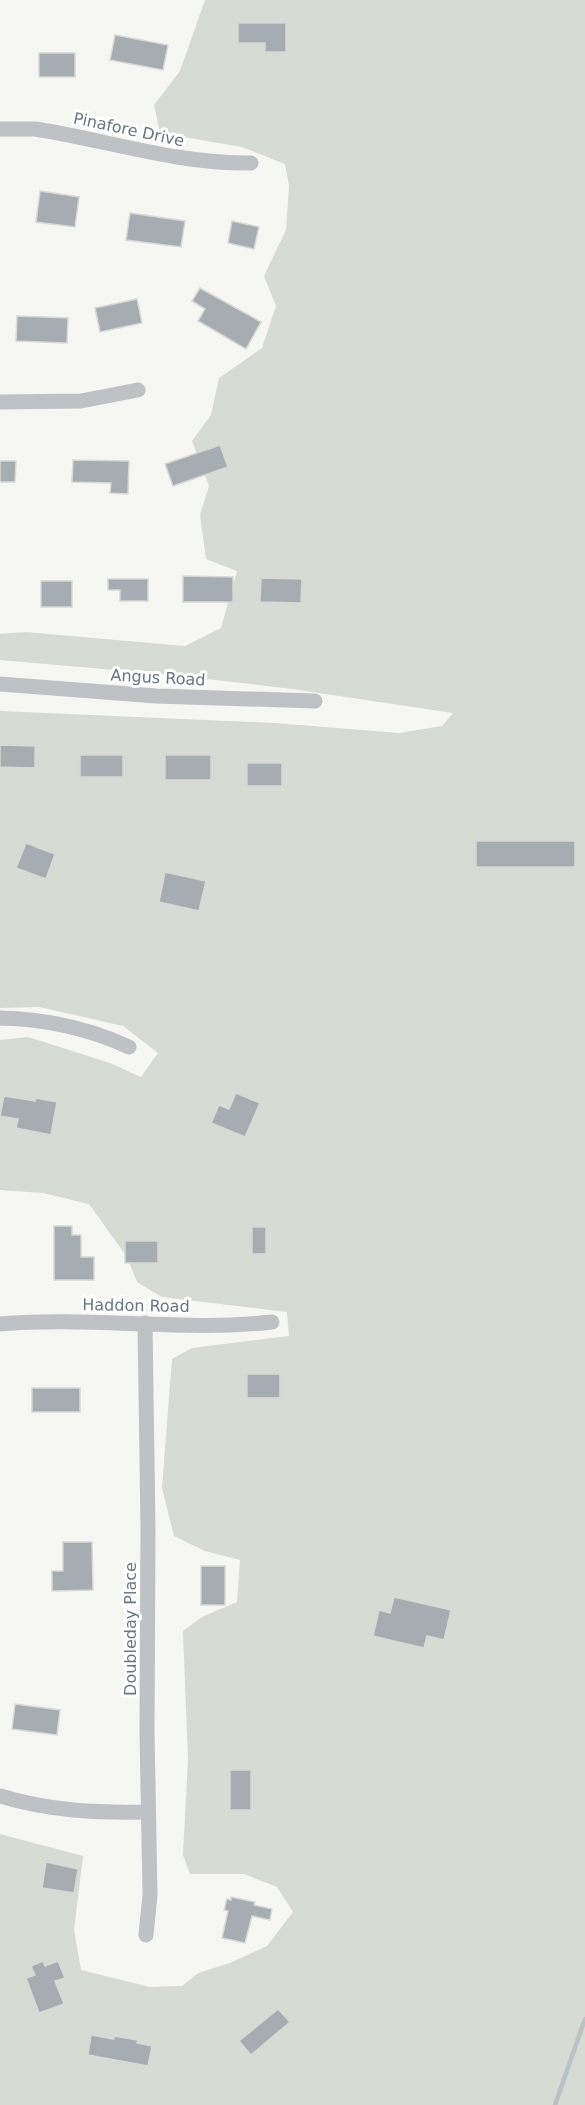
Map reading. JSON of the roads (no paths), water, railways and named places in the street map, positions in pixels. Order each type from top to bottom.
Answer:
[{"type":"street","name":"Pinafore Drive","points":[[0,129],[34,129],[53,132],[169,157],[228,164],[251,163]]},
{"type":"street","points":[[0,402],[81,401],[138,390]]},
{"type":"street","name":"Angus Road","points":[[0,684],[156,696],[315,701]]},
{"type":"street","points":[[0,1018],[53,1022],[129,1047]]},
{"type":"street","name":"Haddon Road","points":[[0,1324],[61,1321],[227,1325],[272,1322]]},
{"type":"street","name":"Doubleday Place","points":[[145,1323],[150,1896],[146,1935]]},
{"type":"street","points":[[0,1796],[25,1804],[92,1813],[148,1812]]},
{"type":"waterway","points":[[555,2105],[585,2019]]}]
